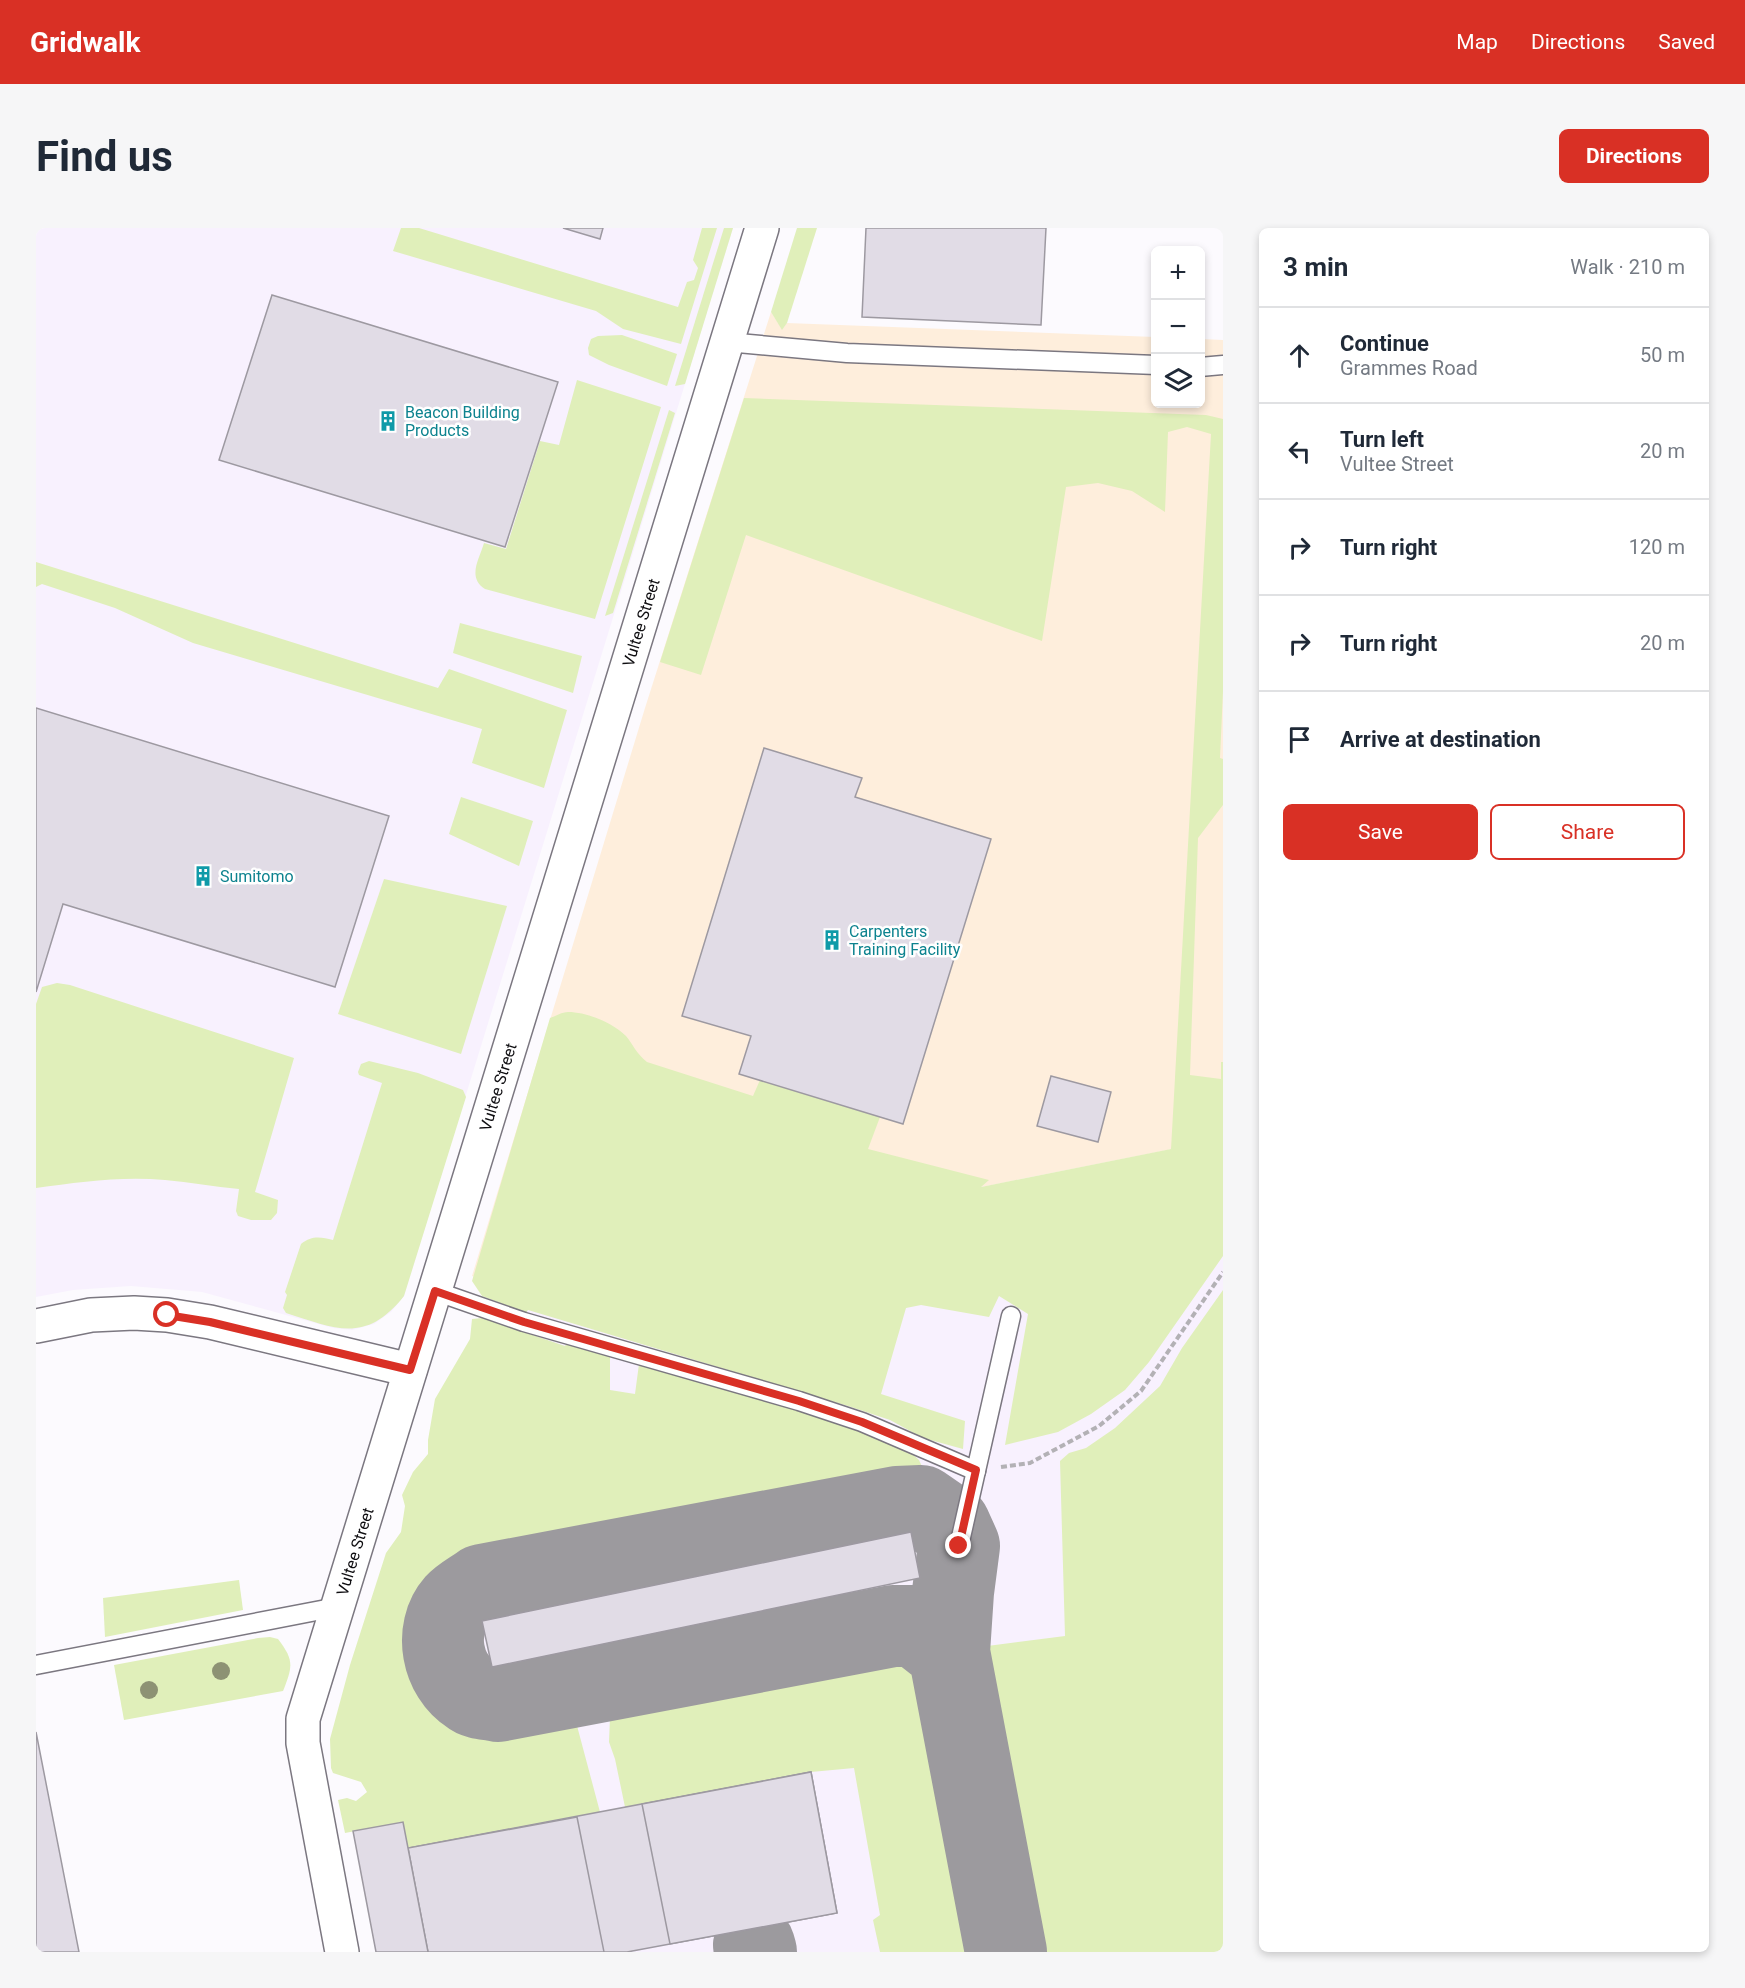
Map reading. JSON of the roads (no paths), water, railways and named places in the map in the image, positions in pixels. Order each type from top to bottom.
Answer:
[{"type":"street","name":"Vultee Street","points":[[342,1952],[303,1743],[303,1719],[762,228]]},
{"type":"street","points":[[36,1326],[91,1316],[135,1313],[167,1315],[210,1322],[410,1370]]},
{"type":"lane","points":[[727,342],[847,353],[1151,366]]},
{"type":"lane","points":[[1205,367],[1223,365]]},
{"type":"lane","points":[[435,1291],[524,1322],[799,1401],[862,1422],[976,1470]]},
{"type":"lane","points":[[959,1546],[1011,1316]]},
{"type":"lane","points":[[36,1665],[337,1607]]},
{"type":"place","name":"Beacon Building Products","points":[[388,421]]},
{"type":"place","name":"Sumitomo","points":[[203,876]]},
{"type":"place","name":"Carpenters Training Facility","points":[[832,940]]}]
